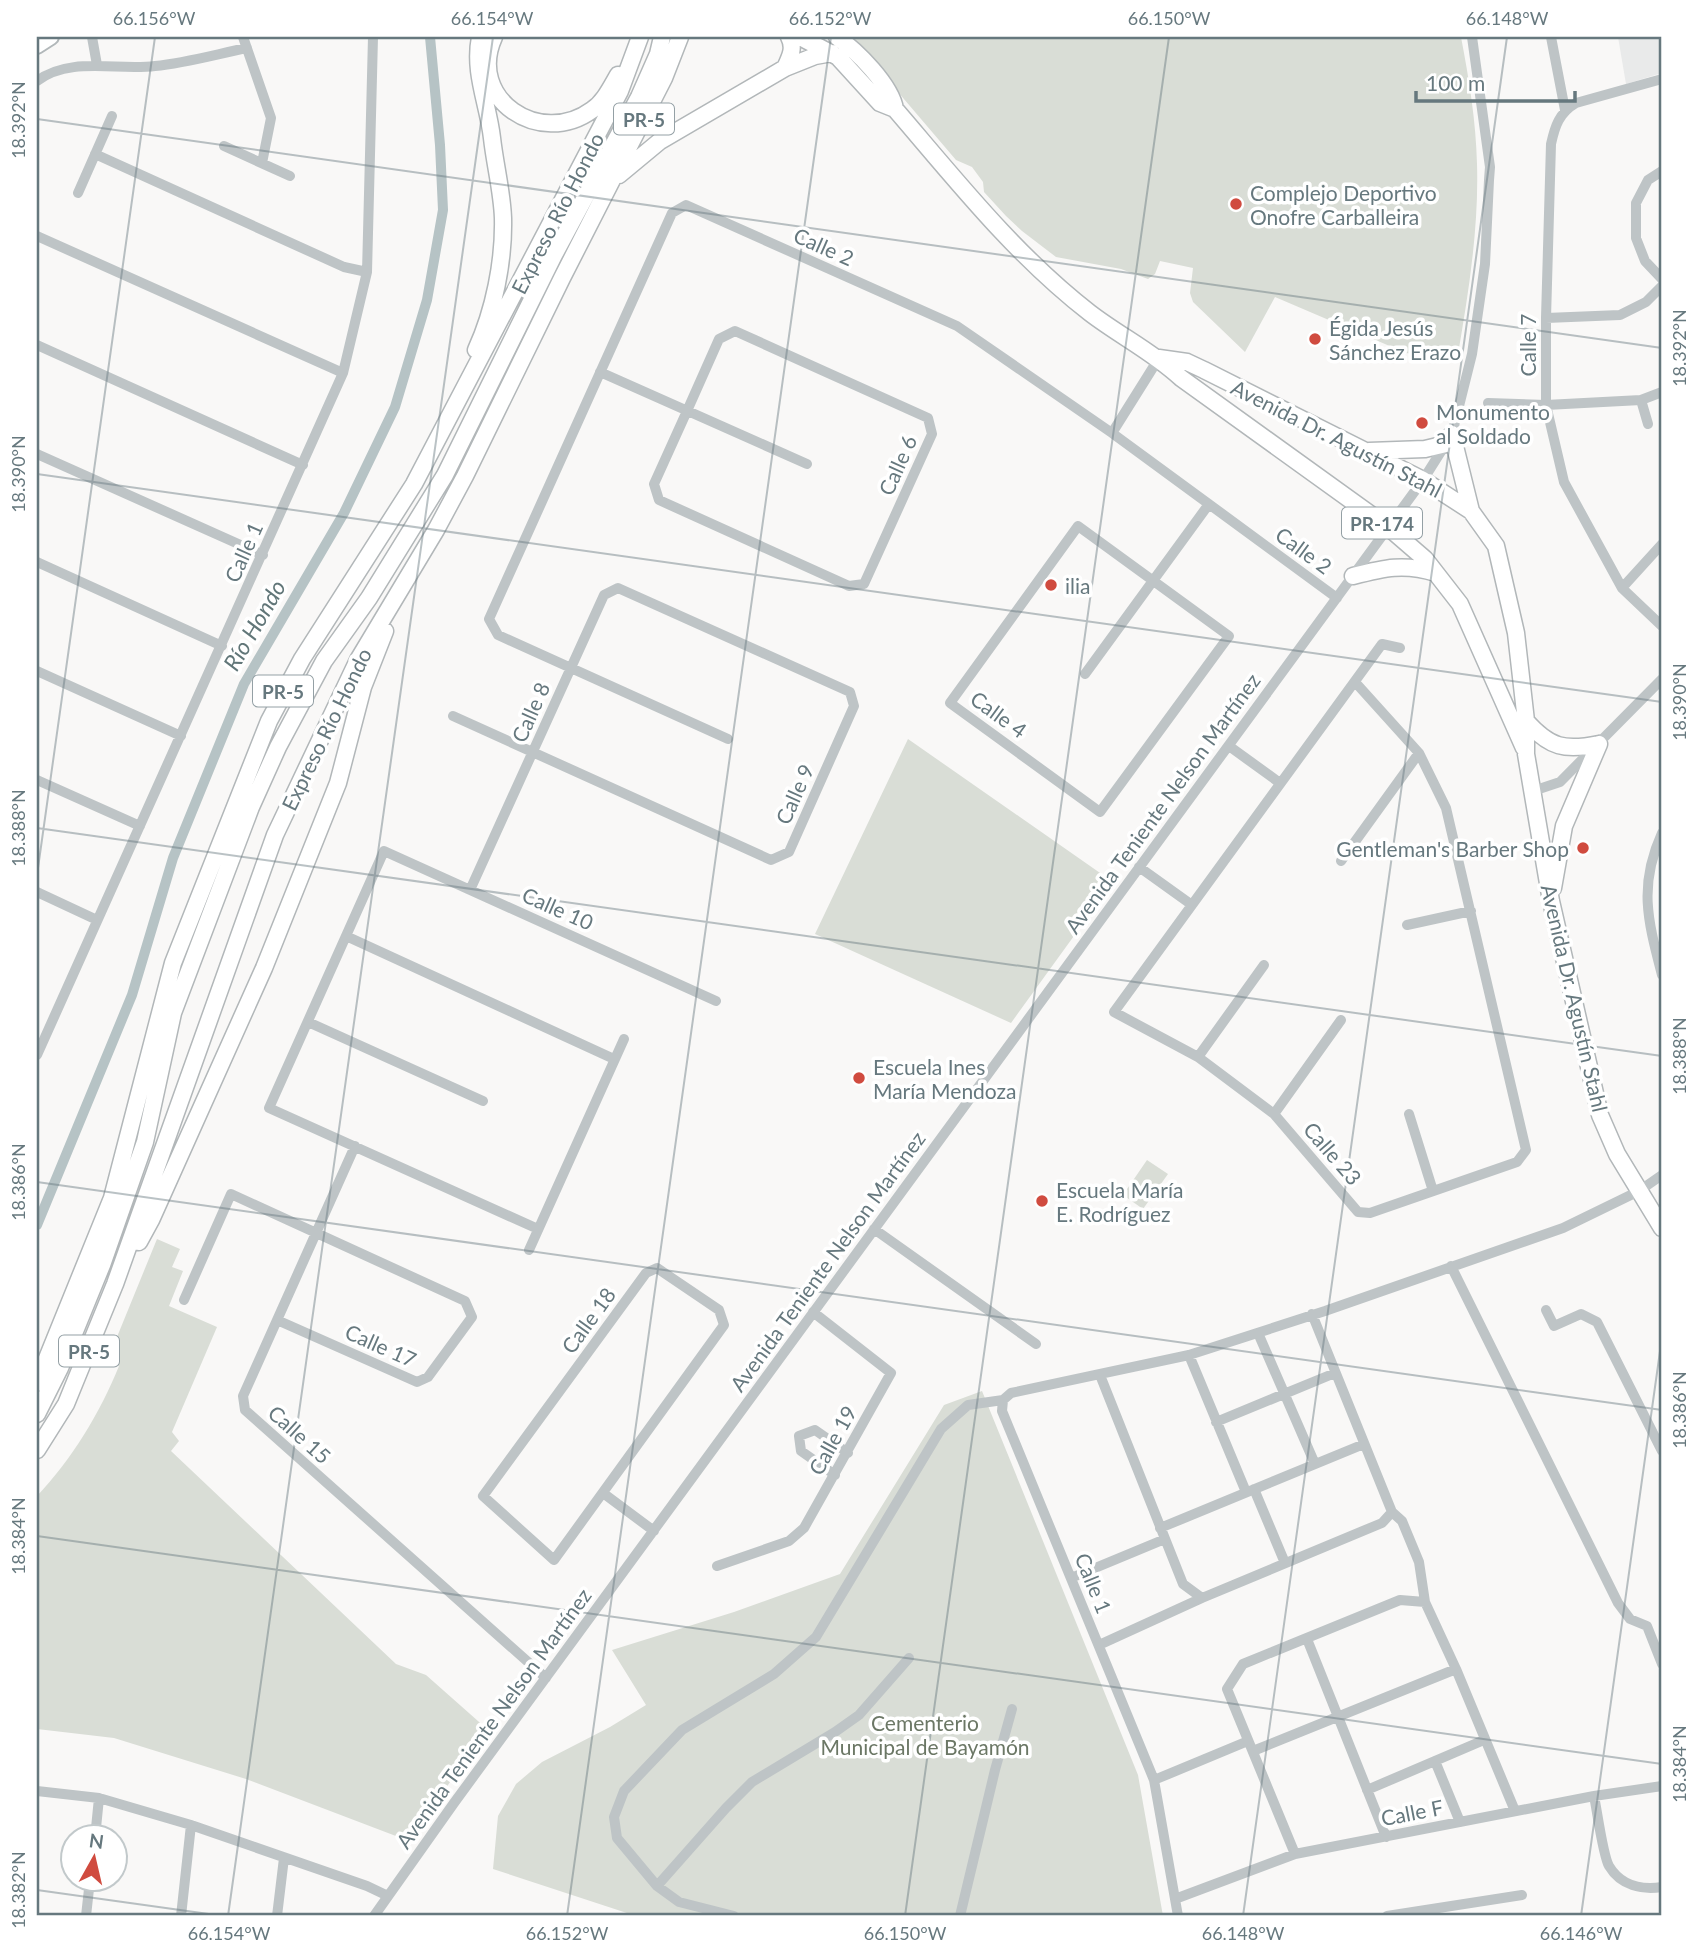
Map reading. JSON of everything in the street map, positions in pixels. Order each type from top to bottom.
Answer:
[{"type":"highway","points":[[450,420],[454,397],[482,336],[498,273],[503,217],[497,170],[487,139],[471,65],[472,37]]},
{"type":"highway","points":[[480,37],[477,70],[492,137],[492,149]]},
{"type":"highway","points":[[494,37],[487,58],[488,71],[500,100],[523,118],[548,123],[565,121],[592,111],[638,42]]},
{"type":"highway","points":[[37,1414],[60,1368],[102,1265],[145,1142],[173,1013],[251,807],[278,747],[324,661],[369,598],[444,475],[554,255],[639,97],[658,54],[662,37]]},
{"type":"highway","points":[[785,68],[792,50],[789,37]]},
{"type":"highway","name":"Avenida Dr. Agustín Stahl","points":[[800,37],[838,42],[892,95],[895,109],[973,201],[1032,262],[1090,313],[1159,358],[1181,378],[1388,527],[1425,558],[1460,604],[1526,754]]},
{"type":"highway","name":"Expreso Río Hondo","points":[[37,1383],[112,1198],[173,963],[269,720],[302,659],[390,525],[450,420],[620,91],[638,42]]},
{"type":"highway","points":[[610,185],[660,141],[785,68],[838,42]]},
{"type":"highway","name":"Expreso Río Hondo","points":[[37,1450],[60,1416],[116,1284],[275,835],[358,660],[465,476],[664,78],[677,44]]},
{"type":"highway","name":"Avenida Dr. Agustín Stahl","points":[[1159,358],[1187,362],[1423,480],[1471,511],[1496,546],[1516,634],[1526,721],[1526,754],[1551,901],[1600,1115],[1617,1155],[1662,1228]]},
{"type":"highway","points":[[1366,451],[1424,449],[1449,439],[1471,511]]},
{"type":"highway","points":[[116,1284],[151,1220],[264,968],[338,783],[363,687],[376,652],[428,542]]},
{"type":"highway","points":[[1353,576],[1388,567],[1415,566],[1436,573]]},
{"type":"highway","points":[[1477,643],[1503,674],[1521,673]]},
{"type":"highway","points":[[1526,721],[1539,736],[1556,744],[1575,749],[1599,744]]},
{"type":"highway","points":[[1551,901],[1564,825],[1599,744]]},
{"type":"highway","points":[[37,1432],[68,1371],[126,1223],[222,960],[249,904]]},
{"type":"highway","points":[[37,1465],[51,1442],[60,1416]]},
{"type":"main road","points":[[37,46],[51,37]]},
{"type":"street","points":[[92,37],[97,65]]},
{"type":"street","points":[[243,37],[271,118],[262,163]]},
{"type":"street","name":"Calle 1","points":[[37,1055],[343,373],[367,272],[373,37]]},
{"type":"street","name":"Avenida Teniente Nelson Martínez","points":[[374,1916],[1423,480],[1449,439],[1472,354],[1482,285],[1490,167],[1472,37]]},
{"type":"street","points":[[1551,37],[1565,110],[1576,103],[1662,79]]},
{"type":"street","points":[[37,81],[47,73],[97,65],[153,66],[247,48]]},
{"type":"street","name":"Calle 7","points":[[1565,110],[1554,128],[1551,144],[1546,405],[1564,482],[1622,588],[1662,626]]},
{"type":"street","points":[[78,193],[112,116]]},
{"type":"street","points":[[224,146],[290,176]]},
{"type":"street","points":[[95,154],[344,267],[367,272]]},
{"type":"street","points":[[1662,171],[1648,180],[1636,202],[1636,238],[1645,261],[1662,279]]},
{"type":"street","name":"Calle 2","points":[[571,668],[498,635],[489,619],[672,213],[686,205],[957,326],[1112,433],[1337,598]]},
{"type":"street","points":[[37,236],[343,373]]},
{"type":"street","points":[[1546,318],[1620,315],[1646,302],[1662,286]]},
{"type":"street","name":"Calle 6","points":[[735,331],[928,418],[932,434],[864,584],[849,586],[659,500],[654,484],[687,411],[719,340],[735,331]]},
{"type":"street","points":[[37,345],[303,466]]},
{"type":"street","points":[[1112,433],[1159,358]]},
{"type":"street","points":[[600,372],[807,464]]},
{"type":"street","points":[[1488,403],[1546,405],[1642,400],[1662,391]]},
{"type":"street","points":[[1642,400],[1648,424]]},
{"type":"street","points":[[37,454],[263,555]]},
{"type":"street","points":[[1085,674],[1209,505]]},
{"type":"street","name":"Calle 4","points":[[1078,526],[1153,582],[1229,636],[1100,812],[950,703],[1078,526]]},
{"type":"street","points":[[1622,588],[1662,544]]},
{"type":"street","points":[[37,562],[222,646]]},
{"type":"street","name":"Calle 8","points":[[470,890],[604,595],[618,588],[648,601]]},
{"type":"street","name":"Calle 9","points":[[453,716],[771,860],[789,852],[854,706],[850,692],[648,601]]},
{"type":"street","name":"Calle 23","points":[[1355,682],[1419,753],[1446,808],[1526,1150],[1517,1162],[1370,1213],[1358,1212],[1274,1114],[1198,1057],[1114,1012],[1382,644],[1400,648]]},
{"type":"street","points":[[571,668],[728,739]]},
{"type":"street","points":[[37,671],[181,736]]},
{"type":"street","points":[[1533,791],[1560,782],[1662,679]]},
{"type":"street","points":[[1228,746],[1280,783]]},
{"type":"street","points":[[1341,861],[1419,753]]},
{"type":"street","points":[[37,780],[140,826]]},
{"type":"street","points":[[1662,833],[1653,853],[1646,891],[1650,929],[1662,975]]},
{"type":"street","name":"Calle 10","points":[[346,936],[384,851],[716,1001]]},
{"type":"street","points":[[1139,867],[1192,905]]},
{"type":"street","points":[[37,892],[97,920]]},
{"type":"street","points":[[1408,925],[1471,911]]},
{"type":"street","points":[[538,1229],[268,1108],[346,936],[614,1059]]},
{"type":"street","points":[[1198,1057],[1264,965]]},
{"type":"street","points":[[1274,1114],[1341,1020]]},
{"type":"street","points":[[307,1022],[483,1101]]},
{"type":"street","points":[[529,1250],[624,1039]]},
{"type":"street","points":[[1409,1114],[1433,1191]]},
{"type":"street","name":"Calle 15","points":[[355,1146],[243,1396],[245,1410],[546,1678]]},
{"type":"street","points":[[734,1916],[679,1902],[657,1886],[617,1838],[614,1817],[624,1791],[682,1730],[774,1674],[816,1637],[941,1429],[968,1405],[1003,1400],[1011,1393],[1189,1355],[1258,1333],[1563,1228],[1639,1191],[1662,1175]]},
{"type":"street","points":[[184,1300],[231,1194],[317,1233]]},
{"type":"street","points":[[874,1229],[1036,1344]]},
{"type":"street","name":"Calle 17","points":[[277,1320],[417,1382],[428,1377],[472,1317],[465,1301],[317,1233]]},
{"type":"street","points":[[1451,1266],[1618,1603],[1630,1619],[1647,1626],[1662,1664]]},
{"type":"street","name":"Calle 18","points":[[657,1268],[719,1310],[724,1325],[603,1493],[554,1560],[483,1496],[646,1273],[657,1268]]},
{"type":"street","points":[[1546,1310],[1555,1326],[1581,1314],[1597,1322],[1662,1451]]},
{"type":"street","name":"Calle 19","points":[[717,1566],[789,1541],[804,1528],[891,1373],[813,1312]]},
{"type":"street","points":[[1312,1314],[1392,1512],[1402,1521],[1419,1562],[1425,1602],[1516,1811]]},
{"type":"street","points":[[1258,1333],[1315,1464]]},
{"type":"street","points":[[1189,1355],[1216,1422],[1285,1563]]},
{"type":"street","points":[[1216,1422],[1335,1373]]},
{"type":"street","points":[[1100,1375],[1183,1584],[1202,1598]]},
{"type":"street","name":"Calle 1","points":[[1003,1400],[1002,1411],[1154,1780],[1178,1916]]},
{"type":"street","points":[[835,1475],[801,1451],[799,1436],[815,1430],[848,1453]]},
{"type":"street","points":[[1071,1578],[1250,1490],[1364,1444]]},
{"type":"street","points":[[603,1493],[654,1531]]},
{"type":"street","points":[[1099,1645],[1202,1598],[1382,1523],[1392,1512]]},
{"type":"street","points":[[1295,1854],[1227,1689],[1243,1664],[1399,1600],[1425,1602]]},
{"type":"street","points":[[1307,1639],[1385,1837]]},
{"type":"street","points":[[657,1886],[752,1782],[835,1732],[859,1714],[909,1658]]},
{"type":"street","points":[[1154,1780],[1338,1717],[1456,1669]]},
{"type":"street","points":[[960,1916],[1012,1709]]},
{"type":"street","points":[[1367,1790],[1484,1740]]},
{"type":"street","points":[[1435,1761],[1460,1822]]},
{"type":"street","name":"Calle F","points":[[1175,1899],[1295,1854],[1594,1796],[1662,1786]]},
{"type":"street","points":[[37,1791],[99,1798],[191,1825],[367,1886],[388,1896]]},
{"type":"street","points":[[1594,1796],[1609,1866],[1625,1882],[1643,1889],[1662,1887]]},
{"type":"street","points":[[96,1824],[99,1798]]},
{"type":"street","points":[[181,1916],[191,1825]]},
{"type":"street","points":[[277,1916],[284,1857]]},
{"type":"street","points":[[86,1916],[88,1894]]},
{"type":"street","points":[[1387,1916],[1522,1895]]},
{"type":"shaded area","points":[[1618,37],[1662,37],[1662,73],[1626,84]]},
{"type":"green space","name":"Complejo Deportivo Onofre Carballeira","points":[[851,37],[1461,37],[1474,116],[1477,188],[1472,262],[1457,360],[1406,353],[1275,297],[1245,352],[1193,302],[1190,293],[1193,268],[1160,261],[1155,274],[1148,279],[1121,269],[1056,257],[1006,216],[984,192],[983,182],[972,167],[956,160]]},
{"type":"green space","points":[[908,739],[1113,882],[1011,1023],[815,934]]},
{"type":"green space","points":[[1147,1160],[1168,1174],[1143,1209],[1123,1195]]},
{"type":"green space","points":[[157,1239],[180,1249],[172,1267],[183,1271],[169,1306],[217,1327],[172,1432],[179,1441],[171,1451],[396,1664],[426,1675],[487,1729],[409,1841],[246,1779],[114,1738],[37,1729],[37,1496],[73,1451],[111,1384],[119,1366],[108,1359]]},
{"type":"green space","name":"Cementerio Municipal de Bayamón","points":[[982,1391],[1138,1775],[1163,1916],[636,1916],[493,1869],[498,1816],[516,1784],[542,1762],[646,1705],[612,1650],[734,1612],[840,1574],[944,1405]]},
{"type":"waterway","name":"Río Hondo","points":[[37,1225],[132,995],[173,858],[244,684],[344,513],[395,407],[427,300],[443,210],[430,37]]},
{"type":"place","name":"Complejo Deportivo Onofre Carballeira","points":[[1236,204]]},
{"type":"place","name":"Égida Jesús Sánchez Erazo","points":[[1315,339]]},
{"type":"place","name":"Monumento al Soldado","points":[[1422,423]]},
{"type":"place","name":"ilia","points":[[1051,585]]},
{"type":"place","name":"Gentleman's Barber Shop","points":[[1583,848]]},
{"type":"place","name":"Escuela Ines María Mendoza","points":[[859,1078]]},
{"type":"place","name":"Escuela María E. Rodríguez","points":[[1042,1201]]}]
